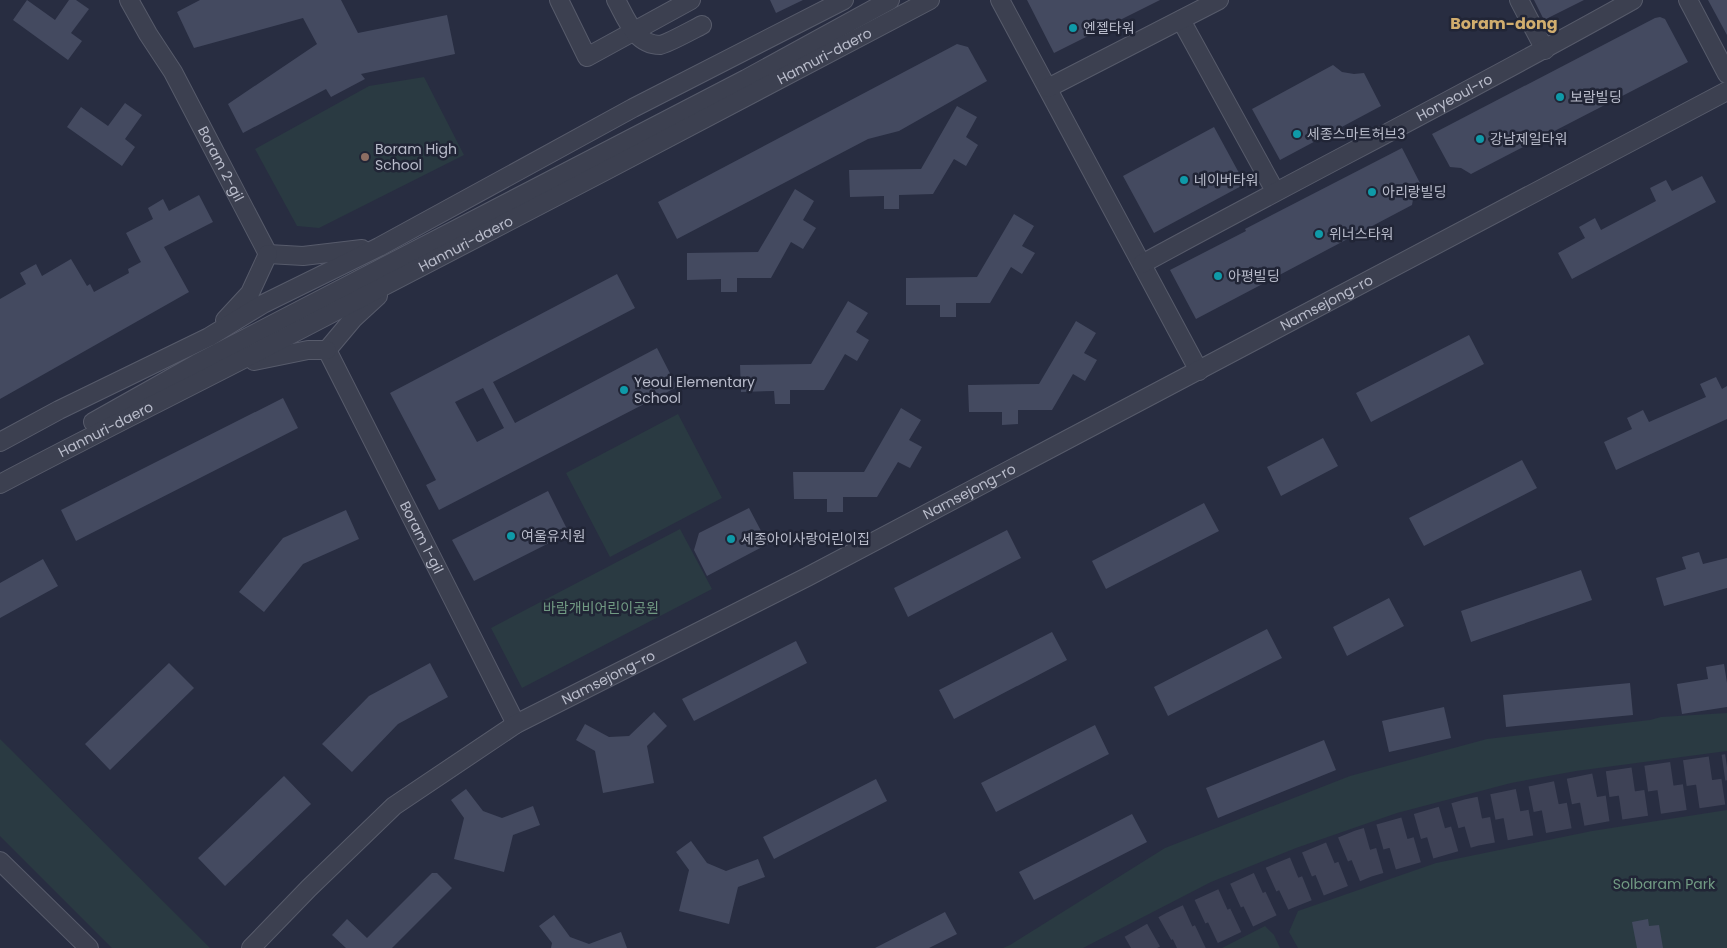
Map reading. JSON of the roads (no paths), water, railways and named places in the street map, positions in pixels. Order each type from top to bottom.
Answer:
[{"type":"street","name":"Boram 2-gil","points":[[129,0],[148,34],[173,72],[268,254]]},
{"type":"street","name":"Boram 2-gil","points":[[142,0],[158,28],[173,72]]},
{"type":"street","points":[[559,0],[587,56],[633,32],[668,5],[691,0]]},
{"type":"street","points":[[616,0],[633,32],[648,42],[661,45],[702,25]]},
{"type":"street","points":[[0,442],[58,410],[209,336],[263,304],[379,247],[633,108],[844,0]]},
{"type":"street","points":[[0,472],[64,439],[196,364],[746,79],[890,0]]},
{"type":"street","name":"Hannuri-daero","points":[[0,484],[666,140],[930,0]]},
{"type":"street","points":[[1000,0],[1199,370]]},
{"type":"street","points":[[1048,88],[1219,0]]},
{"type":"street","points":[[1519,0],[1545,50]]},
{"type":"street","name":"Horyeoul-ro","points":[[1142,264],[1275,191],[1545,50],[1633,0]]},
{"type":"street","points":[[1688,0],[1727,74]]},
{"type":"street","points":[[1181,20],[1275,191]]},
{"type":"street","name":"Namsejong-ro","points":[[251,948],[309,888],[394,806],[516,724],[816,572],[1727,91]]},
{"type":"street","points":[[209,336],[250,293],[268,254],[303,256],[379,247]]},
{"type":"street","points":[[222,369],[272,356],[308,350],[327,350],[353,319],[394,281]]},
{"type":"street","name":"Boram 1-gil","points":[[327,350],[516,724]]},
{"type":"street","points":[[0,860],[89,948]]},
{"type":"tunnel","points":[[1131,948],[1173,924],[1279,876],[1359,843],[1468,812],[1601,785],[1727,767]]},
{"type":"tunnel","points":[[1177,948],[1285,897],[1368,864],[1475,833],[1604,809],[1727,791]]},
{"type":"place","name":"엔젤타워","points":[[1073,28]]},
{"type":"place","name":"보람빌딩","points":[[1560,97]]},
{"type":"place","name":"세종스마트허브3","points":[[1297,134]]},
{"type":"place","name":"강남제일타워","points":[[1480,139]]},
{"type":"place","name":"Boram High School","points":[[365,157]]},
{"type":"place","name":"네이버타워","points":[[1184,180]]},
{"type":"place","name":"아리랑빌딩","points":[[1372,192]]},
{"type":"place","name":"위너스타워","points":[[1319,234]]},
{"type":"place","name":"아평빌딩","points":[[1218,276]]},
{"type":"place","name":"Yeoul Elementary School","points":[[624,390]]},
{"type":"place","name":"여울유치원","points":[[511,536]]},
{"type":"place","name":"세종아이사랑어린이집","points":[[731,539]]},
{"type":"district","name":"Boram-dong","points":[[1504,23]]},
{"type":"park label","name":"바람개비어린이공원","points":[[601,608]]},
{"type":"park label","name":"Solbaram Park","points":[[1664,884]]}]
